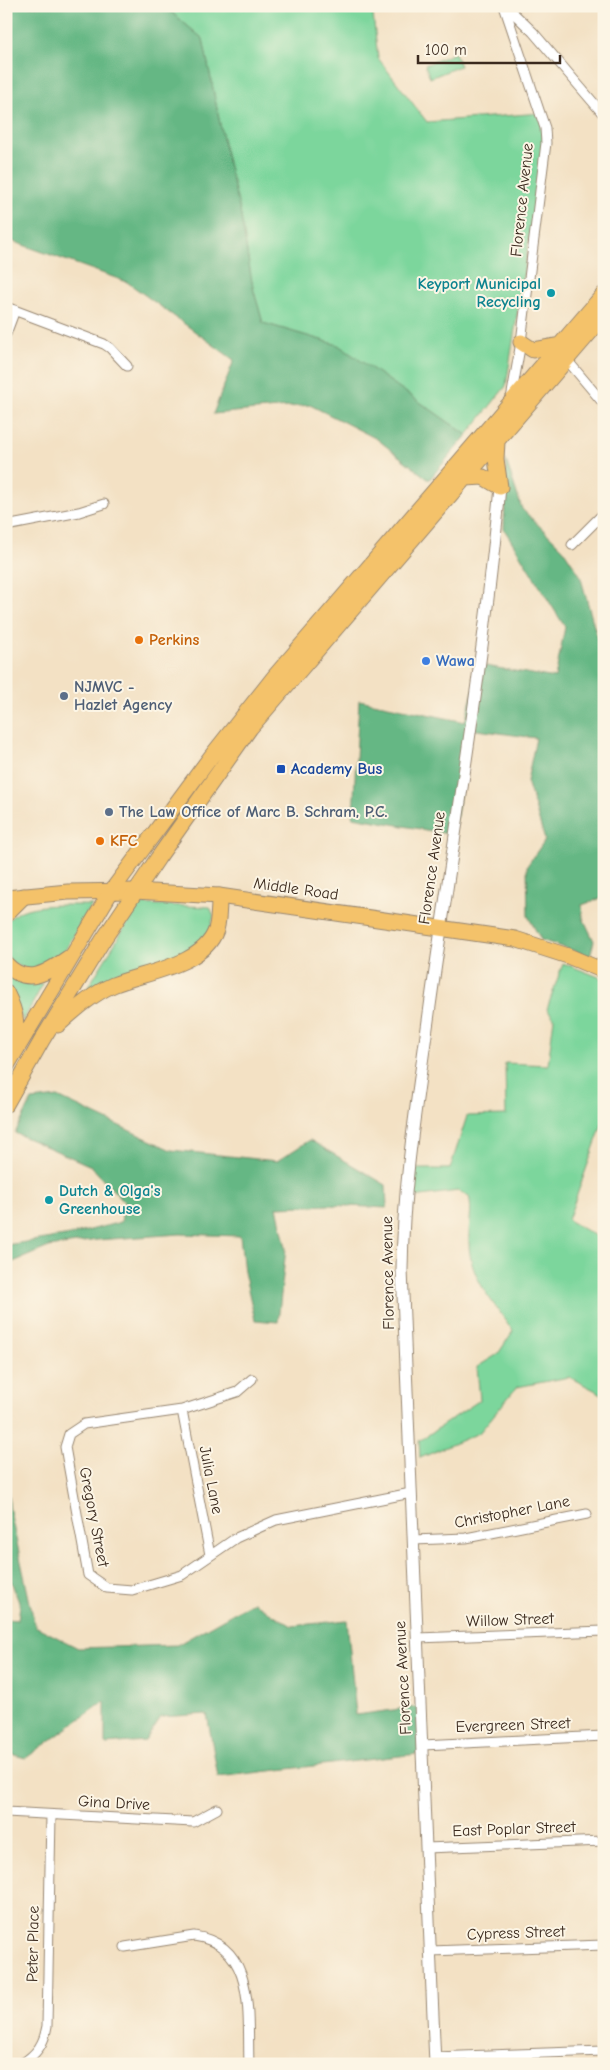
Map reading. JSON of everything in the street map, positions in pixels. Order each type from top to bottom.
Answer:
[{"type":"main road","points":[[9,1062],[110,893],[155,829],[275,676],[604,294]]},
{"type":"main road","points":[[6,1104],[42,1040],[135,891],[250,728],[416,532],[466,478],[604,316]]},
{"type":"main road","points":[[521,342],[533,350],[560,345]]},
{"type":"main road","points":[[497,442],[496,459],[500,487]]},
{"type":"main road","points":[[466,478],[483,477],[500,487]]},
{"type":"main road","name":"Middle Road","points":[[6,898],[68,892],[110,893],[135,891],[220,896],[515,940],[576,959],[604,971]]},
{"type":"main road","points":[[6,914],[24,896]]},
{"type":"main road","points":[[42,1040],[82,1003],[112,985],[186,960],[202,951],[216,930],[220,896]]},
{"type":"main road","points":[[6,964],[16,971],[35,976],[48,973],[74,955]]},
{"type":"main road","points":[[6,992],[15,1010],[17,1020],[9,1062]]},
{"type":"street","points":[[505,6],[533,32],[604,114]]},
{"type":"street","name":"Florence Avenue","points":[[505,6],[543,123],[546,143],[521,342],[510,402]]},
{"type":"street","points":[[6,334],[11,309],[110,348],[127,366]]},
{"type":"street","points":[[567,360],[604,404]]},
{"type":"street","name":"Florence Avenue","points":[[435,2060],[402,1270],[403,1210],[440,928],[473,702],[500,487]]},
{"type":"street","points":[[6,526],[79,512],[104,504]]},
{"type":"street","points":[[572,545],[604,512]]},
{"type":"street","name":"Gregory Street","points":[[252,1379],[238,1392],[182,1410],[84,1424],[70,1434],[65,1447],[88,1575],[107,1588],[132,1590],[182,1575],[236,1538],[276,1520],[411,1493]]},
{"type":"street","name":"Julia Lane","points":[[182,1410],[210,1555]]},
{"type":"street","name":"Christopher Lane","points":[[413,1540],[466,1538],[587,1514]]},
{"type":"street","name":"Willow Street","points":[[418,1638],[604,1631]]},
{"type":"street","name":"Evergreen Street","points":[[423,1745],[604,1736]]},
{"type":"street","name":"Gina Drive","points":[[6,1812],[193,1822],[217,1809]]},
{"type":"street","name":"Peter Place","points":[[21,2064],[37,2052],[46,2034],[47,2026],[51,1815]]},
{"type":"street","name":"East Poplar Street","points":[[426,1848],[604,1841]]},
{"type":"street","points":[[125,1947],[194,1936],[205,1938],[229,1952],[245,1979],[249,2064]]},
{"type":"street","name":"Cypress Street","points":[[430,1951],[604,1945]]},
{"type":"street","points":[[435,2060],[604,2051]]},
{"type":"green space","points":[[6,6],[164,6],[203,39],[227,159],[240,211],[253,288],[263,323],[338,345],[467,435],[429,480],[377,439],[310,405],[213,414],[234,360],[127,282],[6,239]]},
{"type":"green space","points":[[164,6],[372,6],[378,58],[427,122],[541,113],[546,131],[506,386],[467,435],[338,345],[263,323],[253,288],[240,211],[227,159],[203,39]]},
{"type":"green space","points":[[455,53],[460,66],[430,78],[425,65]]},
{"type":"green space","points":[[506,460],[522,509],[563,549],[580,575],[600,648],[604,689],[604,897],[582,905],[583,918],[594,941],[590,956],[541,940],[528,916],[527,866],[545,840],[527,781],[536,738],[470,729],[454,835],[353,817],[359,700],[465,722],[480,665],[555,678],[565,627],[504,529]]},
{"type":"green space","points":[[139,904],[210,907],[214,916],[211,927],[200,948],[84,994]]},
{"type":"green space","points":[[92,905],[63,954],[36,972],[17,965],[8,957],[6,952],[6,924],[12,916],[21,911],[45,906]]},
{"type":"green space","points":[[563,963],[604,979],[604,1119],[568,1220],[604,1241],[604,1395],[569,1377],[517,1387],[479,1433],[420,1458],[419,1441],[480,1400],[477,1367],[498,1354],[513,1331],[484,1290],[473,1267],[469,1242],[471,1207],[469,1196],[458,1191],[414,1197],[415,1169],[450,1169],[467,1116],[506,1115],[505,1063],[548,1065],[554,1018],[547,1009]]},
{"type":"green space","points":[[6,973],[24,983],[43,984],[23,1021],[8,984]]},
{"type":"green space","points":[[58,1097],[171,1150],[277,1161],[310,1140],[386,1185],[387,1208],[329,1205],[277,1207],[286,1248],[278,1322],[255,1320],[244,1272],[240,1236],[180,1234],[97,1240],[49,1247],[6,1265],[6,1245],[71,1235],[121,1222],[124,1202],[91,1166],[15,1133],[32,1100]]},
{"type":"green space","points":[[6,1478],[10,1511],[35,1626],[78,1648],[177,1645],[253,1602],[292,1626],[347,1620],[356,1715],[423,1706],[426,1753],[218,1777],[207,1714],[161,1717],[145,1741],[105,1744],[105,1701],[26,1758],[6,1753],[6,1619],[18,1620],[20,1605],[11,1581],[6,1551]]},
{"type":"place","name":"Keyport Municipal Recycling","points":[[551,293]]},
{"type":"place","name":"Perkins","points":[[139,640]]},
{"type":"place","name":"Wawa","points":[[426,661]]},
{"type":"place","name":"NJMVC - Hazlet Agency","points":[[64,696]]},
{"type":"place","name":"Academy Bus","points":[[281,769]]},
{"type":"place","name":"The Law Office of Marc B. Schram, P.C.","points":[[109,812]]},
{"type":"place","name":"KFC","points":[[100,841]]},
{"type":"place","name":"Dutch & Olga's Greenhouse","points":[[49,1200]]}]
